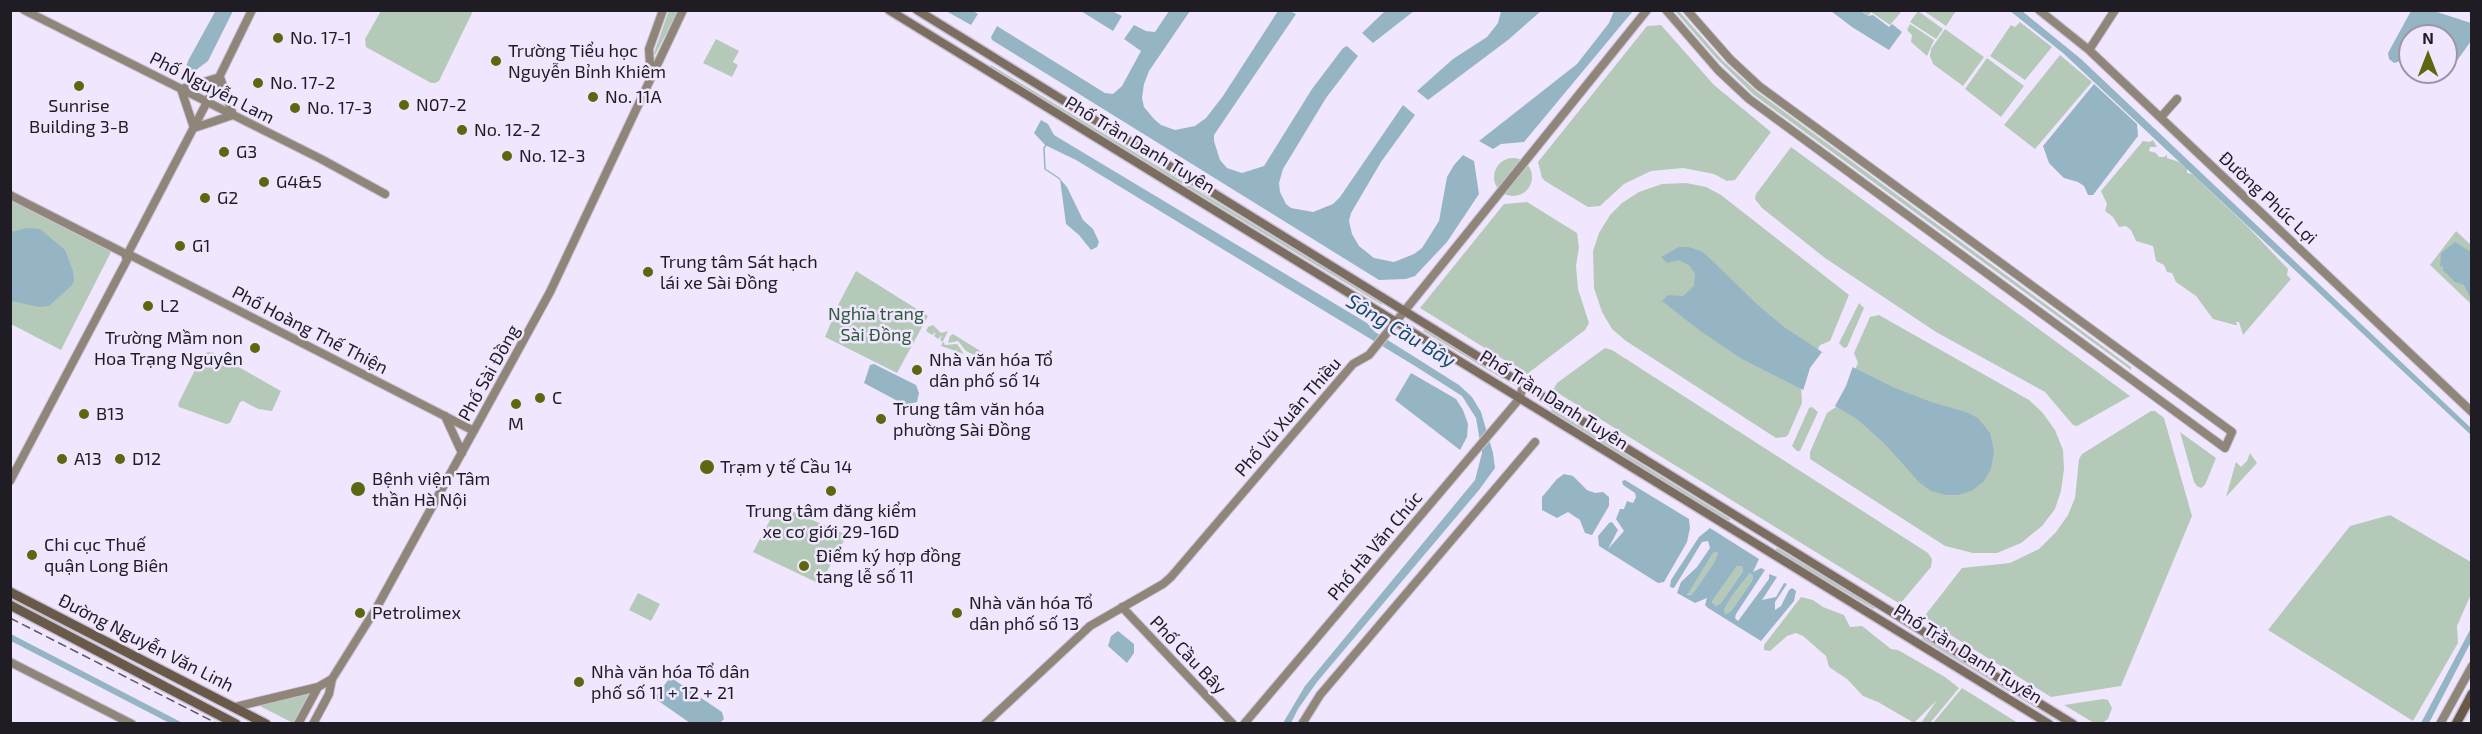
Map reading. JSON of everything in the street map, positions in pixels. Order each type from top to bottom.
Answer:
[{"type":"highway","name":"Đường Nguyễn Văn Linh","points":[[10,592],[266,723]]},
{"type":"highway","name":"Đường Nguyễn Văn Linh","points":[[10,605],[236,723]]},
{"type":"highway","points":[[191,700],[197,689]]},
{"type":"highway","points":[[2456,723],[2472,694]]},
{"type":"main road","name":"Phố Trần Danh Tuyên","points":[[888,10],[2049,723]]},
{"type":"main road","name":"Phố Trần Danh Tuyên","points":[[917,10],[1403,312],[2073,723]]},
{"type":"main road","points":[[1744,536],[1750,525]]},
{"type":"main road","points":[[1897,630],[1903,619]]},
{"type":"street","name":"Phố Nguyễn Lam","points":[[24,10],[385,194]]},
{"type":"street","points":[[10,481],[129,255],[252,10]]},
{"type":"street","points":[[654,71],[650,65],[649,49],[663,10]]},
{"type":"street","name":"Phố Sài Đồng","points":[[313,723],[329,694],[332,679],[377,607],[550,292],[683,10]]},
{"type":"street","name":"Phố Vũ Xuân Thiều","points":[[984,723],[1090,626],[1171,577],[1353,364],[1375,347],[1647,10]]},
{"type":"street","points":[[1666,10],[1718,70],[1749,99],[2225,448],[2232,432],[1759,86],[1730,59],[1687,10]]},
{"type":"street","name":"Đường Phúc Lợi","points":[[2039,10],[2089,50],[2472,412]]},
{"type":"street","points":[[2089,50],[2115,10]]},
{"type":"street","points":[[194,128],[181,89],[220,77]]},
{"type":"street","points":[[194,128],[233,115],[220,77]]},
{"type":"street","points":[[2161,117],[2177,99]]},
{"type":"street","name":"Phố Hoàng Thế Thiện","points":[[10,195],[474,430]]},
{"type":"street","name":"Phố Hà Văn Chúc","points":[[1244,723],[1520,398],[1523,384]]},
{"type":"street","points":[[1520,398],[1536,393]]},
{"type":"street","points":[[445,416],[462,453]]},
{"type":"street","points":[[1302,723],[1320,695],[1535,442]]},
{"type":"street","name":"Phố Cầu Bây","points":[[1122,607],[1233,723]]},
{"type":"street","points":[[10,662],[132,723]]},
{"type":"street","points":[[2440,723],[2472,666]]},
{"type":"street","name":"Phố Sài Đồng","points":[[235,707],[318,687],[332,679]]},
{"type":"street","points":[[298,723],[318,687]]},
{"type":"green space","points":[[669,10],[678,11],[655,55],[654,53]]},
{"type":"green space","points":[[381,11],[473,11],[439,81],[431,83],[366,47],[365,39]]},
{"type":"green space","points":[[1675,11],[1679,11],[1723,61],[1756,91],[2131,367],[2131,370],[1754,95],[1716,58]]},
{"type":"green space","points":[[1862,11],[1902,11],[1890,25],[1871,12],[1868,16]]},
{"type":"green space","points":[[1918,11],[1943,29],[1936,39],[1910,22]]},
{"type":"green space","points":[[1924,11],[1956,11],[1946,26]]},
{"type":"green space","points":[[2020,22],[2052,47],[2025,80],[1990,56],[2011,25],[2015,27]]},
{"type":"green space","points":[[1910,24],[1934,40],[1927,56],[1911,42],[1912,35],[1907,30]]},
{"type":"green space","points":[[1661,25],[1714,85],[1771,132],[1735,180],[1727,181],[1714,174],[1683,168],[1651,171],[1624,184],[1600,206],[1588,207],[1545,181],[1538,162],[1647,26]]},
{"type":"green space","points":[[1945,29],[1984,57],[1963,86],[1933,64],[1930,56],[1931,49]]},
{"type":"green space","points":[[716,39],[739,51],[733,62],[738,65],[732,77],[703,63]]},
{"type":"green space","points":[[2060,55],[2092,82],[2035,149],[2004,125]]},
{"type":"green space","points":[[1987,58],[2024,86],[2001,117],[1965,89]]},
{"type":"green space","points":[[991,65],[1381,302],[1382,305],[990,68]]},
{"type":"green space","points":[[2153,140],[2157,147],[2150,147],[2149,151],[2156,153],[2159,157],[2167,155],[2167,158],[2179,162],[2187,169],[2187,173],[2192,174],[2247,226],[2288,269],[2287,275],[2291,279],[2243,335],[2239,322],[2235,325],[2213,319],[2196,296],[2176,282],[2172,273],[2167,272],[2164,265],[2156,261],[2153,246],[2136,241],[2131,230],[2126,226],[2119,227],[2113,217],[2105,211],[2107,204],[2101,191],[2143,141]]},
{"type":"green space","points":[[1791,147],[2130,396],[2077,426],[2073,425],[2045,392],[1936,332],[1825,258],[1762,208],[1755,199],[1756,194]]},
{"type":"green space","points":[[1513,158],[1526,164],[1532,177],[1526,190],[1513,196],[1500,190],[1494,177],[1500,164]]},
{"type":"green space","points":[[1686,183],[1706,187],[1721,195],[1849,295],[1830,341],[1820,345],[1801,386],[1802,403],[1785,437],[1776,438],[1626,341],[1612,329],[1602,312],[1594,288],[1593,251],[1599,233],[1610,215],[1622,203],[1639,192],[1662,184]]},
{"type":"green space","points":[[10,199],[111,252],[61,350],[11,324]]},
{"type":"green space","points":[[1527,202],[1577,233],[1578,289],[1589,323],[1585,330],[1527,374],[1420,308],[1504,204]]},
{"type":"green space","points":[[2456,231],[2471,245],[2471,304],[2430,265]]},
{"type":"green space","name":"Nghĩa trang Sài Đồng","points":[[856,271],[928,316],[897,373],[825,337]]},
{"type":"green space","points":[[1859,303],[1864,308],[1847,347],[1844,348],[1839,343]]},
{"type":"green space","points":[[1879,315],[2029,400],[2042,412],[2055,430],[2063,450],[2064,469],[2061,491],[2055,509],[2042,526],[2021,543],[1997,553],[1973,553],[1945,546],[1810,459],[1810,452],[1827,413],[1839,405],[1858,363],[1854,353],[1870,317]]},
{"type":"green space","points":[[933,325],[941,333],[948,331],[943,341],[945,345],[957,344],[964,354],[941,346],[942,335],[938,339],[934,336],[936,332],[932,335],[926,331]]},
{"type":"green space","points":[[1425,328],[1505,377],[1503,379],[1423,331]]},
{"type":"green space","points":[[953,334],[982,352],[980,358],[966,351],[958,341],[948,343]]},
{"type":"green space","points":[[1605,348],[1612,350],[1928,553],[1932,559],[1931,567],[1900,604],[1553,390],[1557,383]]},
{"type":"green space","points":[[208,352],[214,353],[281,391],[272,411],[258,409],[243,401],[240,402],[230,423],[226,424],[179,407],[178,404],[202,356]]},
{"type":"green space","points":[[1812,407],[1818,412],[1800,451],[1797,451],[1792,446],[1809,408]]},
{"type":"green space","points":[[1552,409],[1730,519],[1728,522],[1551,411]]},
{"type":"green space","points":[[2151,411],[2155,411],[2164,418],[2192,516],[2121,686],[2051,697],[1923,618],[1962,568],[2010,563],[2039,549],[2056,532],[2068,515],[2075,498],[2079,459],[2082,454]]},
{"type":"green space","points":[[2180,432],[2216,458],[2205,485],[2201,488],[2194,482]]},
{"type":"green space","points":[[2250,453],[2257,463],[2226,497],[2236,462],[2241,467],[2247,461]]},
{"type":"green space","points":[[778,505],[847,535],[820,584],[753,552]]},
{"type":"green space","points":[[2390,515],[2471,562],[2471,594],[2457,626],[2458,643],[2413,721],[2268,630],[2350,526]]},
{"type":"green space","points":[[1777,548],[1875,607],[1874,609],[1775,551]]},
{"type":"green space","points":[[1713,553],[1719,554],[1696,589],[1691,595],[1686,594]]},
{"type":"green space","points":[[1737,566],[1742,566],[1743,571],[1721,603],[1716,606],[1713,600]]},
{"type":"green space","points":[[1750,573],[1753,576],[1752,581],[1731,611],[1726,614],[1724,610],[1732,596]]},
{"type":"green space","points":[[638,593],[660,604],[651,621],[629,610]]},
{"type":"green space","points":[[1801,597],[1813,600],[1823,607],[1844,615],[1850,627],[1862,626],[1891,649],[1898,650],[1945,677],[1959,688],[1930,723],[1921,723],[1937,700],[1914,723],[1863,696],[1847,679],[1829,667],[1826,656],[1803,636],[1796,633],[1787,636],[1770,651],[1764,650],[1764,645]]},
{"type":"green space","points":[[1923,636],[2066,723],[2061,723],[1922,639]]},
{"type":"green space","points":[[1962,688],[2018,723],[1933,723]]},
{"type":"green space","points":[[311,691],[293,723],[254,703]]},
{"type":"green space","points":[[2108,700],[2112,708],[2108,719],[2102,723],[2094,723],[2064,705]]},
{"type":"water","points":[[216,10],[233,11],[208,61],[196,70],[188,71],[185,69],[189,59]]},
{"type":"water","points":[[946,11],[973,11],[978,14],[971,25]]},
{"type":"water","points":[[1081,11],[1112,11],[1122,16],[1113,31]]},
{"type":"water","points":[[1169,11],[1190,11],[1149,71],[1142,98],[1144,107],[1154,119],[1161,125],[1175,130],[1195,126],[1206,118],[1223,96],[1278,11],[1290,11],[1296,14],[1214,135],[1220,160],[1227,168],[1242,173],[1264,166],[1312,89],[1343,48],[1347,46],[1358,56],[1326,98],[1283,169],[1279,183],[1280,192],[1286,204],[1291,208],[1313,212],[1333,204],[1403,105],[1415,115],[1381,162],[1351,213],[1349,221],[1352,234],[1359,246],[1374,258],[1394,262],[1422,248],[1439,221],[1447,177],[1454,165],[1463,155],[1474,161],[1479,194],[1447,242],[1415,276],[1406,279],[1379,280],[992,40],[991,37],[997,26],[1105,93],[1113,94],[1122,86],[1141,51],[1124,39],[1134,25],[1146,31],[1155,32]]},
{"type":"water","points":[[1385,11],[1414,11],[1373,43],[1362,33]]},
{"type":"water","points":[[1501,11],[1541,11],[1508,40],[1428,100],[1417,91],[1453,59],[1487,37],[1498,23]]},
{"type":"water","points":[[1614,11],[1633,11],[1524,142],[1501,144],[1493,149],[1479,141],[1577,64],[1609,23]]},
{"type":"water","points":[[1831,11],[1861,11],[1868,16],[1873,15],[1889,27],[1892,24],[1902,32],[1889,50]]},
{"type":"water","points":[[2010,11],[2022,11],[2081,59],[2471,428],[2471,435],[2063,53]]},
{"type":"water","points":[[2411,11],[2434,11],[2471,23],[2471,41],[2458,59],[2458,24],[2404,24]]},
{"type":"water","points":[[2398,35],[2398,62],[2394,63],[2389,59],[2388,53]]},
{"type":"water","points":[[2094,84],[2137,124],[2138,136],[2093,195],[2088,195],[2084,186],[2064,178],[2049,163],[2043,146]]},
{"type":"water","name":"Sông Cầu Bây","points":[[1041,120],[1048,124],[1054,135],[1367,323],[1375,332],[1459,385],[1472,397],[1481,412],[1495,468],[1317,682],[1291,723],[1283,723],[1305,686],[1475,480],[1482,453],[1476,418],[1462,396],[1415,366],[1076,160],[1045,145],[1034,133]]},
{"type":"water","points":[[1060,179],[1067,187],[1083,220],[1093,229],[1099,242],[1097,247],[1091,250],[1066,224]]},
{"type":"water","points":[[27,228],[40,229],[65,250],[73,271],[72,285],[49,306],[39,307],[11,301],[11,232]]},
{"type":"water","points":[[2455,242],[2471,252],[2471,299],[2464,285],[2455,282],[2443,270],[2443,266],[2440,267],[2441,253]]},
{"type":"water","points":[[1679,247],[1689,247],[1703,252],[1759,306],[1784,327],[1822,352],[1895,388],[1978,418],[1990,433],[1994,451],[1991,469],[1984,481],[1973,490],[1959,495],[1946,495],[1931,491],[1920,483],[1884,443],[1857,419],[1742,359],[1699,330],[1662,301],[1668,295],[1683,296],[1694,286],[1695,274],[1690,266],[1679,260],[1667,263],[1661,257]]},
{"type":"water","points":[[874,364],[916,385],[919,393],[917,402],[905,405],[864,383],[870,365]]},
{"type":"water","points":[[1411,373],[1456,399],[1463,410],[1468,424],[1467,437],[1460,450],[1395,400]]},
{"type":"water","points":[[1564,474],[1573,476],[1587,490],[1595,493],[1603,492],[1609,497],[1609,506],[1592,535],[1585,533],[1580,520],[1568,512],[1557,518],[1542,510],[1542,497]]},
{"type":"water","points":[[1625,480],[1689,519],[1687,542],[1664,582],[1658,583],[1599,546],[1598,536],[1609,523],[1612,522],[1618,530],[1608,549],[1624,531],[1616,519],[1620,509],[1624,509],[1627,501],[1633,503],[1636,497],[1635,493],[1623,485],[1622,481]]},
{"type":"water","points":[[1710,528],[1759,559],[1753,572],[1761,568],[1765,570],[1736,614],[1735,618],[1738,621],[1769,579],[1769,574],[1777,577],[1762,600],[1776,597],[1784,583],[1787,584],[1775,602],[1775,610],[1781,606],[1789,590],[1792,588],[1796,591],[1794,601],[1761,641],[1708,608],[1705,605],[1707,598],[1695,603],[1677,593],[1681,582],[1697,567],[1710,548],[1708,541],[1702,542],[1674,588],[1670,587],[1671,580],[1699,537]],"holes":[[[1717,552],[1715,561],[1696,589],[1691,595],[1687,595],[1713,553]],[[1737,566],[1742,566],[1743,571],[1721,603],[1716,606],[1712,602]],[[1750,573],[1753,576],[1752,581],[1731,611],[1726,614],[1724,610]]]},
{"type":"water","points":[[2471,628],[2471,642],[2429,723],[2421,723]]},
{"type":"water","points":[[1118,631],[1134,644],[1134,653],[1127,663],[1108,646],[1111,636]]},
{"type":"water","points":[[669,679],[673,679],[722,712],[724,719],[720,723],[690,723],[657,700],[656,696]]},
{"type":"pier","points":[[1822,352],[1853,366],[1846,386],[1835,406],[1803,391],[1810,368]]},
{"type":"waterway","points":[[1047,144],[1044,148],[1045,169],[1060,179]]},
{"type":"waterway","points":[[10,637],[178,724]]},
{"type":"railway","points":[[10,618],[218,724]]},
{"type":"place","name":"No. 17-1","points":[[278,38]]},
{"type":"place","name":"Trường Tiểu học Nguyễn Bỉnh Khiêm","points":[[496,61]]},
{"type":"place","name":"No. 17-2","points":[[258,83]]},
{"type":"place","name":"Sunrise Building 3-B","points":[[79,86]]},
{"type":"place","name":"No. 11A","points":[[593,97]]},
{"type":"place","name":"N07-2","points":[[404,105]]},
{"type":"place","name":"No. 17-3","points":[[295,108]]},
{"type":"place","name":"No. 12-2","points":[[462,130]]},
{"type":"place","name":"G3","points":[[224,152]]},
{"type":"place","name":"No. 12-3","points":[[507,156]]},
{"type":"place","name":"G4&5","points":[[264,182]]},
{"type":"place","name":"G2","points":[[205,198]]},
{"type":"place","name":"G1","points":[[180,246]]},
{"type":"place","name":"Trung tâm Sát hạch lái xe Sài Đồng","points":[[648,272]]},
{"type":"place","name":"L2","points":[[148,306]]},
{"type":"place","name":"Trường Mầm non Hoa Trạng Nguyên","points":[[255,348]]},
{"type":"place","name":"Nhà văn hóa Tổ dân phố số 14","points":[[917,370]]},
{"type":"place","name":"C","points":[[540,398]]},
{"type":"place","name":"M","points":[[516,404]]},
{"type":"place","name":"B13","points":[[84,414]]},
{"type":"place","name":"Trung tâm văn hóa phường Sài Đồng","points":[[881,419]]},
{"type":"place","name":"A13","points":[[62,459]]},
{"type":"place","name":"D12","points":[[120,459]]},
{"type":"place","name":"Trạm y tế Cầu 14","points":[[707,467]]},
{"type":"place","name":"Bệnh viện Tâm thần Hà Nội","points":[[358,489]]},
{"type":"place","name":"Trung tâm đăng kiểm xe cơ giới 29-16D","points":[[831,491]]},
{"type":"place","name":"Chi cục Thuế quận Long Biên","points":[[32,555]]},
{"type":"place","name":"Điểm ký hợp đồng tang lễ số 11","points":[[804,566]]},
{"type":"place","name":"Petrolimex","points":[[360,613]]},
{"type":"place","name":"Nhà văn hóa Tổ dân phố số 13","points":[[957,613]]},
{"type":"place","name":"Nhà văn hóa Tổ dân phố số 11 + 12 + 21","points":[[579,682]]}]
